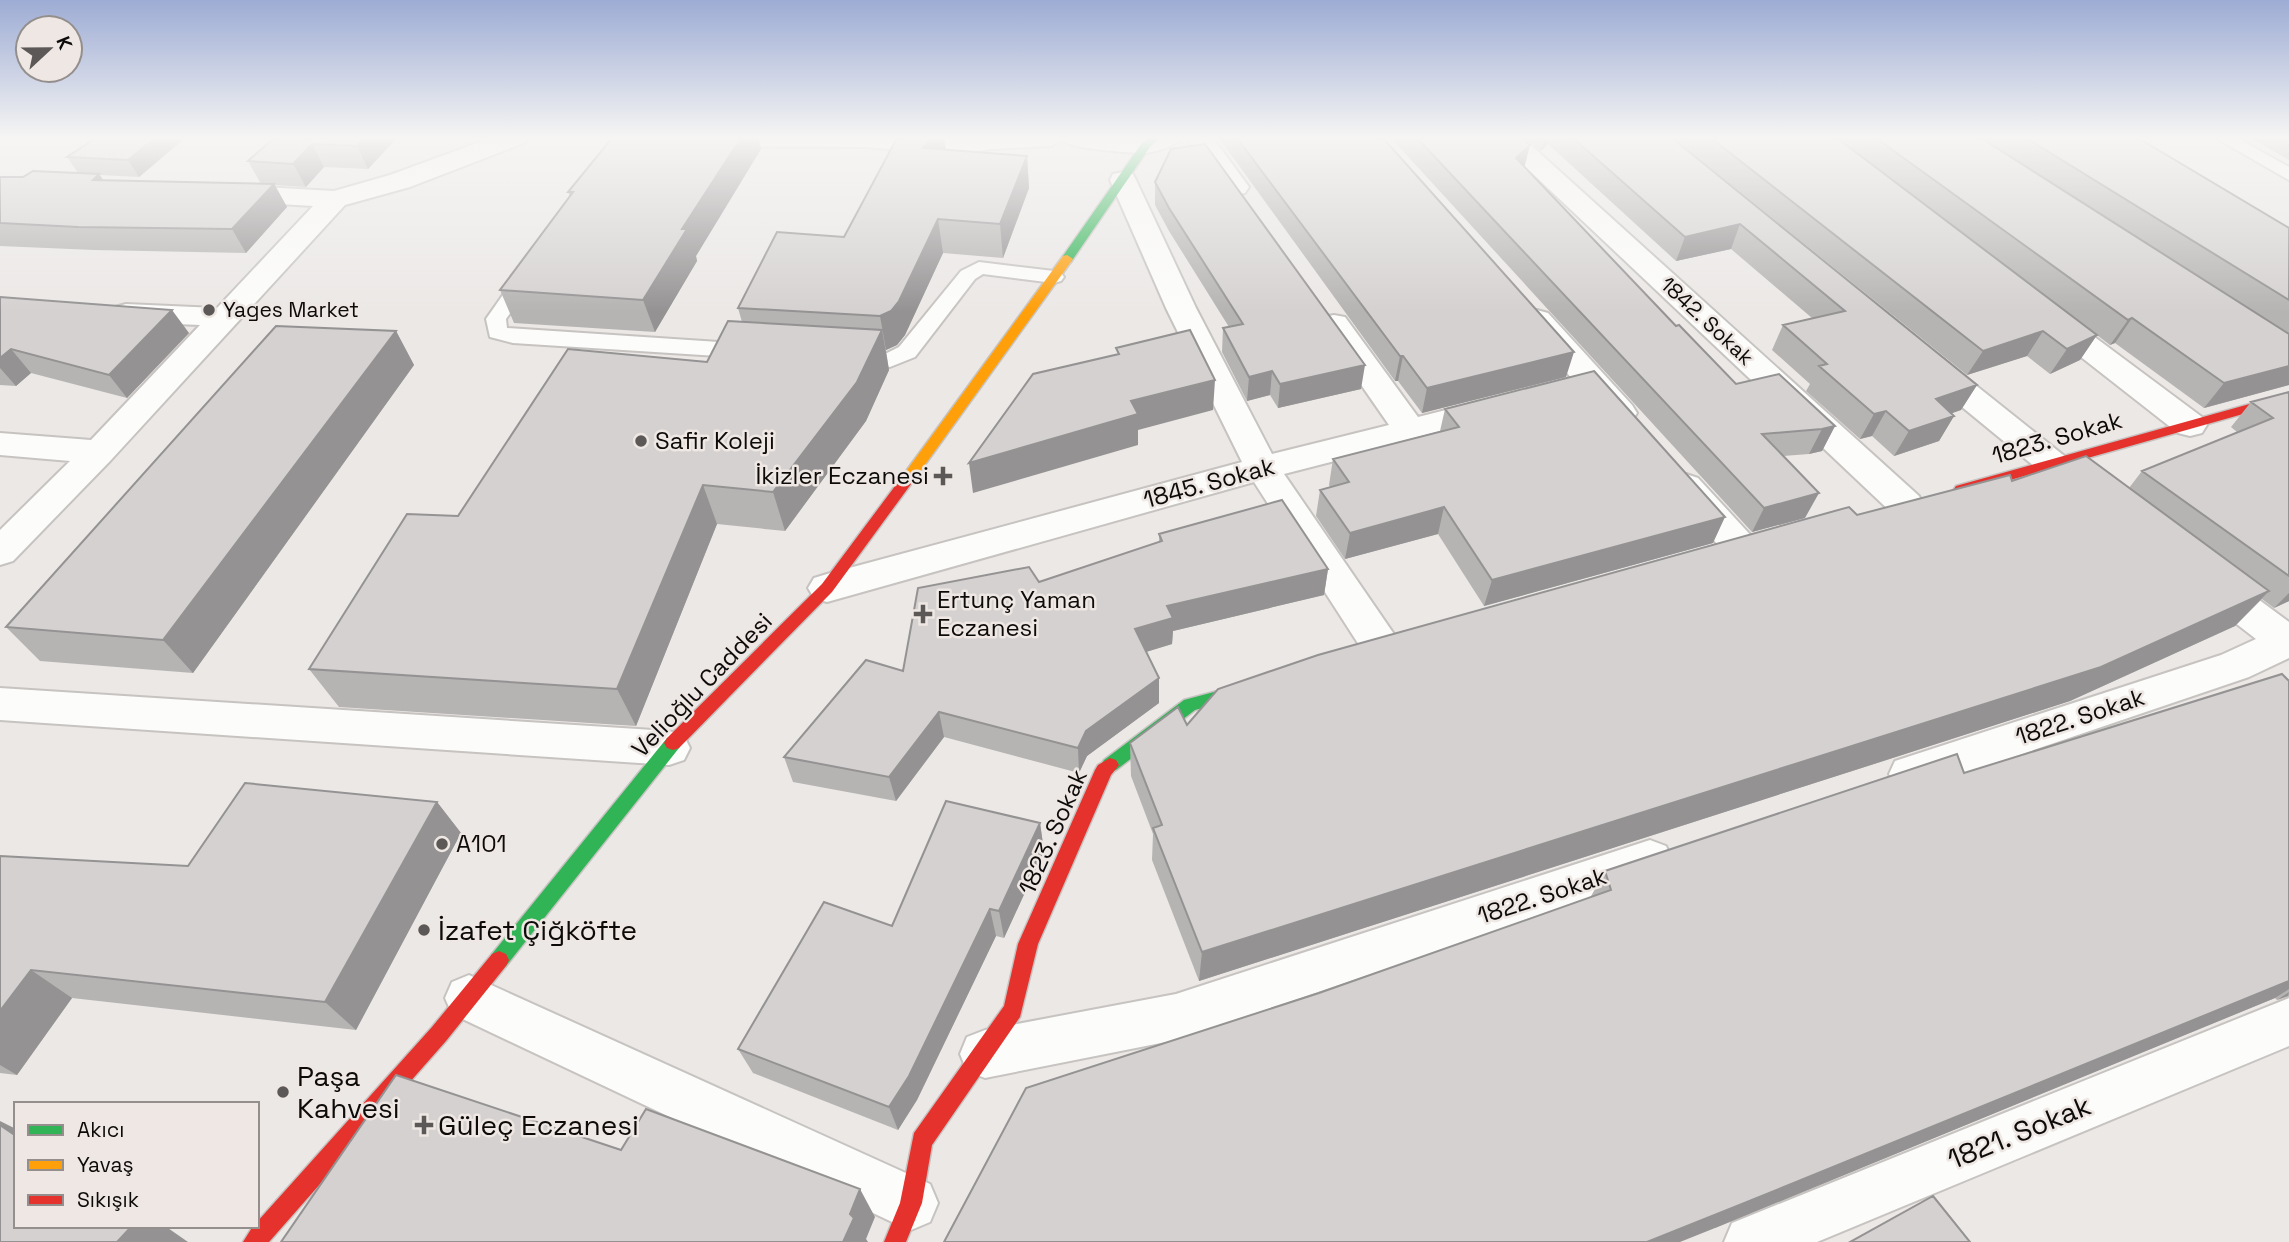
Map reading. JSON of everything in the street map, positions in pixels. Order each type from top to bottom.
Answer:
[{"type":"street","points":[[273,196],[335,200],[349,196]]},
{"type":"street","name":"Velioğlu Caddesi","points":[[254,1242],[469,998],[669,748],[827,588],[1110,196]]},
{"type":"street","points":[[1130,196],[1181,308],[1262,468],[1384,651]]},
{"type":"street","points":[[1242,196],[1248,205]]},
{"type":"street","name":"1842. Sokak","points":[[1570,196],[1902,506]]},
{"type":"street","points":[[0,552],[99,452],[335,200]]},
{"type":"street","points":[[2024,298],[2190,425]]},
{"type":"street","points":[[1520,301],[1637,432]]},
{"type":"street","points":[[1321,307],[1410,430]]},
{"type":"street","points":[[102,312],[225,317]]},
{"type":"street","points":[[1900,340],[2104,504]]},
{"type":"street","name":"1845. Sokak","points":[[827,588],[1262,468],[1593,383]]},
{"type":"street","name":"1823. Sokak","points":[[1945,494],[2289,397]]},
{"type":"street","points":[[0,444],[99,452]]},
{"type":"street","points":[[1664,461],[1743,550]]},
{"type":"street","points":[[2179,561],[2288,641]]},
{"type":"street","name":"1822. Sokak","points":[[1877,785],[2235,666],[2288,641]]},
{"type":"street","name":"1823. Sokak","points":[[903,1222],[922,1141],[985,1054],[1013,1010],[1028,944],[1104,770],[1191,705],[1281,680]]},
{"type":"street","points":[[0,704],[669,748]]},
{"type":"street","name":"1822. Sokak","points":[[985,1054],[1176,1017],[1692,846]]},
{"type":"street","points":[[469,998],[903,1222]]},
{"type":"street","name":"1821. Sokak","points":[[1751,1242],[2288,1023]]},
{"type":"lane","points":[[541,256],[496,319],[497,331],[513,337],[763,352]]},
{"type":"lane","points":[[833,358],[890,360],[906,352],[968,275],[979,268],[1054,277]]},
{"type":"lane","points":[[721,349],[735,326]]},
{"type":"building","points":[[0,196],[263,196],[232,229],[0,223]]},
{"type":"building","points":[[570,196],[703,196],[682,229],[687,229],[643,300],[500,290]]},
{"type":"building","points":[[866,196],[1011,196],[1000,224],[938,219],[899,301],[891,311],[880,316],[738,308],[777,232],[844,237]]},
{"type":"building","points":[[1163,196],[1243,196],[1365,365],[1280,384],[1272,371],[1249,377],[1223,328],[1243,324]]},
{"type":"building","points":[[1280,196],[1435,196],[1574,352],[1427,388],[1403,356],[1400,356]]},
{"type":"building","points":[[1471,196],[1552,196],[1676,326],[1679,325],[1736,384],[1779,374],[1835,426],[1762,434],[1819,493],[1764,508]]},
{"type":"building","points":[[1639,196],[1744,196],[1977,385],[1936,399],[1954,416],[1909,431],[1886,411],[1874,414],[1819,366],[1827,364],[1783,325],[1845,311],[1740,224],[1685,237]]},
{"type":"building","points":[[1785,196],[1913,196],[2097,335],[2067,349],[2043,331],[1983,351]]},
{"type":"building","points":[[1956,196],[2072,196],[2289,334],[2289,366],[2224,383],[2132,318],[2128,320]]},
{"type":"building","points":[[2120,196],[2235,196],[2289,228],[2289,300]]},
{"type":"building","points":[[0,297],[172,310],[109,375],[11,349],[0,358]]},
{"type":"building","points":[[728,321],[882,330],[857,382],[773,492],[703,485],[617,689],[309,669],[407,514],[458,516],[568,349],[707,362]]},
{"type":"building","points":[[276,326],[396,331],[163,640],[6,627]]},
{"type":"building","points":[[1190,330],[1215,380],[1131,401],[1138,414],[969,463],[1033,374],[1119,354],[1116,348]]},
{"type":"building","points":[[1594,371],[1725,517],[1492,580],[1444,507],[1350,533],[1320,490],[1349,482],[1333,459],[1459,427],[1445,409]]},
{"type":"building","points":[[2289,392],[2289,576],[2142,471],[2273,418],[2251,402]]},
{"type":"building","points":[[2086,456],[2269,591],[2101,667],[1202,952],[1153,828],[1162,825],[1130,743],[1178,707],[1187,725],[1218,689],[1318,655],[1849,507],[1857,515],[2010,475],[2012,481]]},
{"type":"building","points":[[1282,500],[1328,569],[1167,606],[1173,618],[1135,629],[1159,678],[1086,731],[1078,748],[939,712],[889,777],[784,757],[866,660],[903,671],[918,588],[1029,567],[1039,582],[1162,541],[1159,534]]},
{"type":"building","points":[[2282,674],[2289,681],[2289,981],[1647,1242],[944,1242],[1026,1088],[1319,993],[1611,890],[1605,871],[1957,754],[1964,773]]},
{"type":"building","points":[[245,783],[437,802],[325,1002],[31,970],[0,1011],[0,856],[188,866]]},
{"type":"building","points":[[946,801],[1040,823],[999,911],[990,909],[909,1076],[889,1107],[738,1049],[824,902],[892,926]]},
{"type":"building","points":[[396,1075],[621,1150],[646,1109],[860,1189],[850,1214],[854,1218],[843,1242],[281,1242]]},
{"type":"building","points":[[0,1125],[14,1135],[14,1228],[130,1228],[117,1242],[0,1242]]},
{"type":"building","points":[[1933,1196],[1970,1242],[1850,1242]]},
{"type":"traffic: fast","points":[[1067,259],[1111,196]]},
{"type":"traffic: fast","points":[[1110,765],[1190,705],[1259,686]]},
{"type":"traffic: fast","points":[[499,960],[673,743]]},
{"type":"traffic: slow","points":[[909,477],[1067,259]]},
{"type":"traffic: jam","points":[[1961,489],[2289,397]]},
{"type":"traffic: jam","points":[[673,743],[827,588],[909,477]]},
{"type":"traffic: jam","points":[[895,1242],[911,1203],[922,1141],[1013,1010],[1028,944],[1104,770],[1110,765]]},
{"type":"traffic: jam","points":[[254,1242],[439,1034],[499,960]]},
{"type":"place","name":"Yages Market","points":[[209,310]]},
{"type":"place","name":"Safir Koleji","points":[[641,441]]},
{"type":"place","name":"İkizler Eczanesi","points":[[943,476]]},
{"type":"place","name":"Ertunç Yaman Eczanesi","points":[[923,614]]},
{"type":"place","name":"A101","points":[[442,844]]},
{"type":"place","name":"İzafet Çiğköfte","points":[[424,930]]},
{"type":"place","name":"Paşa Kahvesi","points":[[283,1092]]},
{"type":"place","name":"Güleç Eczanesi","points":[[424,1125]]}]
